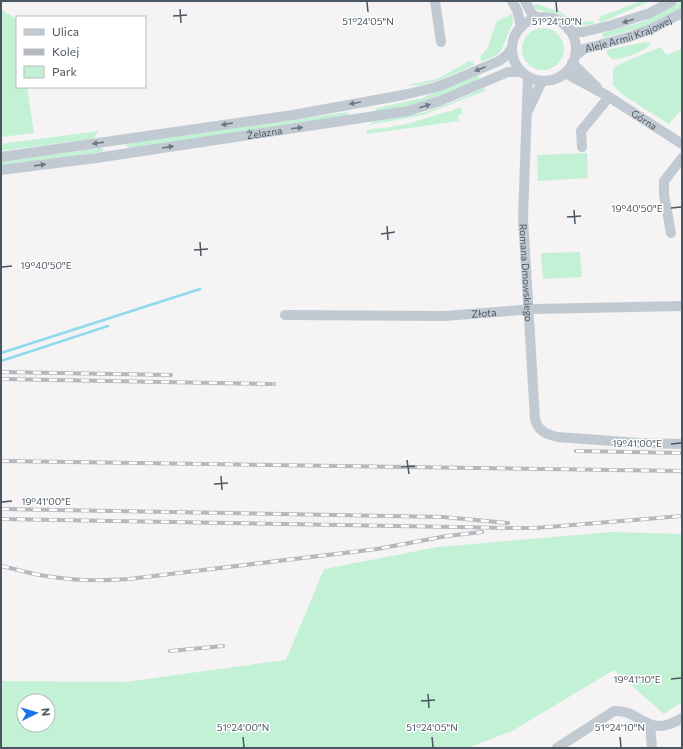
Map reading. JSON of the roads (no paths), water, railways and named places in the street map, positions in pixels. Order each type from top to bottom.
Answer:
[{"type":"street","points":[[435,1],[441,42]]},
{"type":"street","points":[[512,1],[521,27]]},
{"type":"street","points":[[525,1],[531,12],[537,18]]},
{"type":"street","name":"Aleje Armii Krajowej","points":[[568,30],[583,32],[612,25],[643,16],[672,1]]},
{"type":"street","name":"Aleje Armii Krajowej","points":[[574,60],[584,49],[629,37],[651,29],[682,14]]},
{"type":"street","points":[[537,18],[554,19],[568,30],[574,42],[574,60],[565,73],[552,80],[542,81],[524,75],[516,65],[513,57],[512,48],[515,35],[521,27],[537,18]]},
{"type":"street","name":"Żelazna","points":[[1,157],[293,115],[403,95],[433,88],[499,61],[507,55],[512,48]]},
{"type":"street","name":"Górna","points":[[574,60],[608,96]]},
{"type":"street","name":"Żelazna","points":[[1,170],[96,158],[408,111],[440,101],[508,72],[524,75]]},
{"type":"street","name":"Górna","points":[[565,73],[608,96],[682,144]]},
{"type":"street","name":"Romana Dmowskiego","points":[[524,75],[527,112],[523,207],[528,310],[535,419],[537,425],[542,431],[557,437],[640,443],[682,444]]},
{"type":"street","name":"Romana Dmowskiego","points":[[527,112],[542,81]]},
{"type":"street","points":[[582,147],[581,130],[608,96]]},
{"type":"street","points":[[671,233],[664,195],[664,181],[682,158]]},
{"type":"street","name":"Złota","points":[[285,315],[444,316],[528,310],[682,306]]},
{"type":"street","points":[[557,748],[614,711],[624,711],[650,725],[672,724],[682,718]]},
{"type":"street","points":[[650,725],[652,748]]},
{"type":"waterway","points":[[1,353],[200,289]]},
{"type":"waterway","points":[[1,361],[108,326]]},
{"type":"railway","points":[[1,372],[171,375]]},
{"type":"railway","points":[[1,379],[274,384]]},
{"type":"railway","points":[[576,451],[682,453]]},
{"type":"railway","points":[[1,461],[682,471]]},
{"type":"railway","points":[[1,509],[443,517],[508,523]]},
{"type":"railway","points":[[1,519],[536,528],[682,516]]},
{"type":"railway","points":[[1,566],[40,575],[67,579],[129,579],[377,549],[447,536],[482,532]]},
{"type":"railway","points":[[170,651],[223,646]]}]
